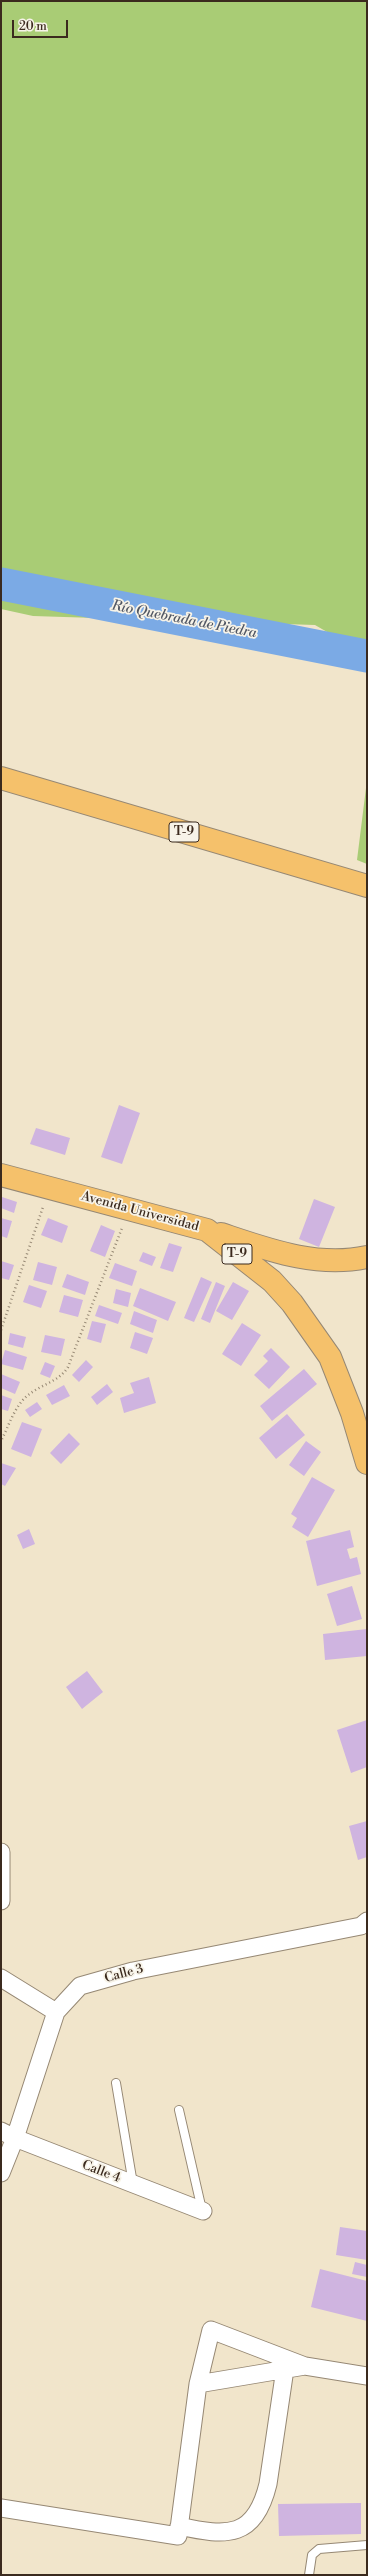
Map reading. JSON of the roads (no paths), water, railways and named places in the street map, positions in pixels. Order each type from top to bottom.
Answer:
[{"type":"highway","name":"T-9","points":[[1,778],[367,886]]},
{"type":"highway","name":"Avenida Universidad","points":[[1,1175],[207,1230],[272,1281],[292,1303],[330,1357],[352,1414],[367,1463]]},
{"type":"highway","name":"T-9","points":[[207,1230],[269,1250],[300,1257],[327,1261],[367,1257]]},
{"type":"street","points":[[1,1852],[1,1901]]},
{"type":"street","name":"Calle 3","points":[[1,2173],[8,2135],[56,2012],[80,1986],[133,1971],[361,1926],[367,1921]]},
{"type":"street","points":[[1,1978],[56,2012]]},
{"type":"street","name":"Calle 4","points":[[8,2135],[202,2211]]},
{"type":"street","points":[[1,2508],[178,2536],[198,2384],[211,2330],[305,2366],[367,2376]]},
{"type":"street","points":[[198,2384],[305,2366]]},
{"type":"street","points":[[179,2526],[199,2531],[235,2530],[248,2525],[258,2514],[268,2484],[285,2369]]},
{"type":"lane","points":[[116,2083],[133,2184]]},
{"type":"lane","points":[[179,2110],[202,2211]]},
{"type":"lane","points":[[309,2575],[312,2555],[319,2549],[367,2545]]},
{"type":"waterway","name":"Río Quebrada de Piedra","points":[[1,584],[367,656]]}]
